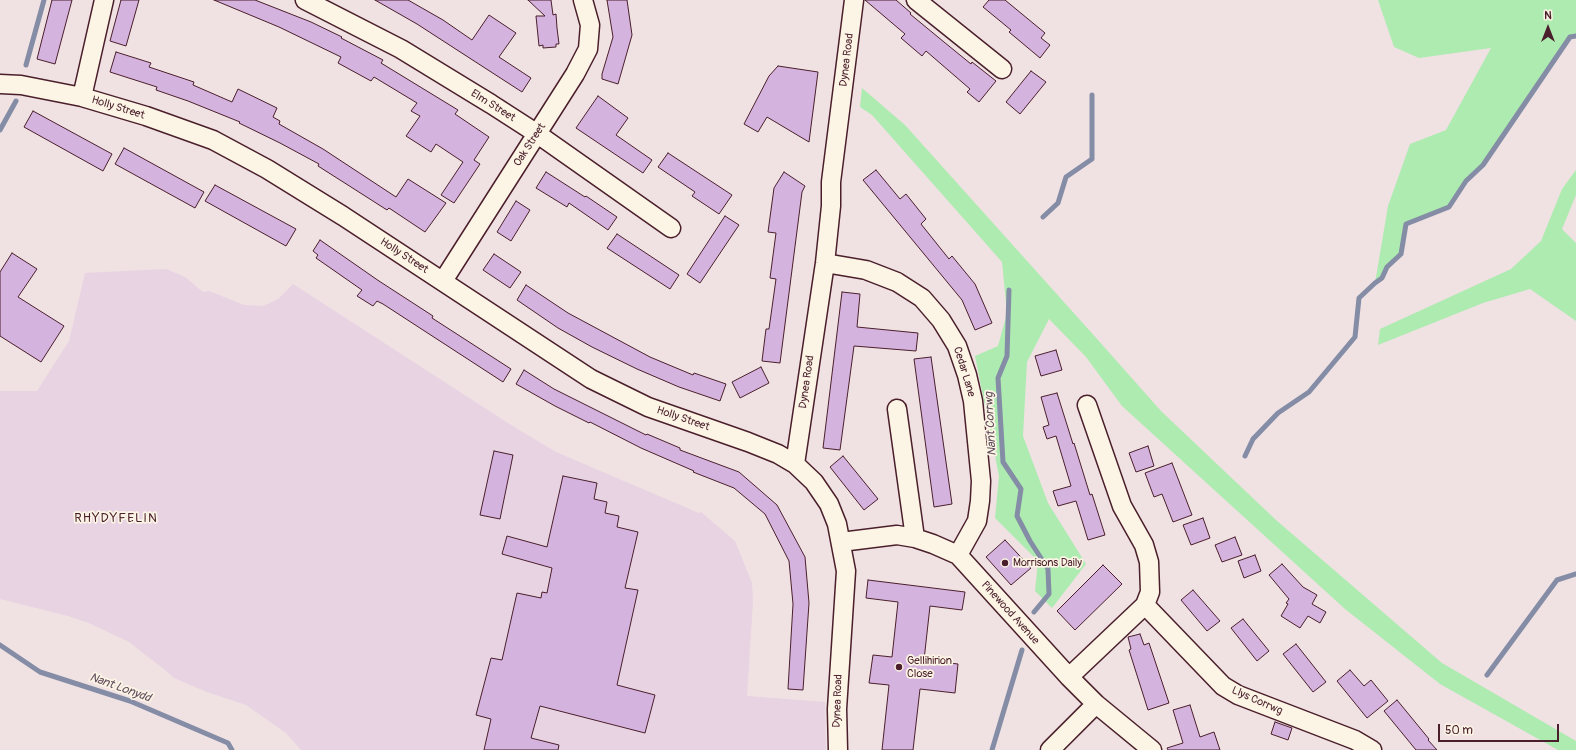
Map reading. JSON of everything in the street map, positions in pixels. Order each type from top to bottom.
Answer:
[{"type":"street","points":[[82,97],[104,0]]},
{"type":"street","name":"Elm Street","points":[[305,0],[401,49],[536,134],[671,228]]},
{"type":"street","name":"Oak Street","points":[[443,282],[575,74],[588,49],[590,25],[583,0]]},
{"type":"street","name":"Dynea Road","points":[[838,750],[837,709],[846,571],[842,542],[838,524],[829,504],[814,482],[795,464],[825,263],[831,206],[831,182],[854,0]]},
{"type":"street","points":[[916,0],[1002,70]]},
{"type":"street","name":"Holly Street","points":[[0,84],[21,84],[82,97],[146,116],[219,144],[268,169],[343,216],[591,379],[648,407],[748,442],[778,454],[795,464]]},
{"type":"street","name":"Cedar Lane","points":[[825,263],[866,270],[897,282],[922,298],[941,320],[957,346],[967,375],[973,401],[981,481],[977,521],[958,555]]},
{"type":"street","points":[[1069,677],[1144,605],[1150,592],[1149,562],[1144,545],[1122,506],[1087,405]]},
{"type":"street","points":[[897,409],[915,538]]},
{"type":"street","name":"Pinewood Avenue","points":[[842,542],[897,535],[915,538],[958,555],[1069,677],[1096,704],[1152,750]]},
{"type":"street","name":"Llys Corrwg","points":[[1144,605],[1223,686],[1238,696],[1355,740],[1372,750]]},
{"type":"street","points":[[1050,750],[1096,704]]},
{"type":"shaded area","points":[[166,269],[185,277],[203,292],[209,291],[244,305],[263,306],[268,304],[278,299],[293,284],[511,425],[556,452],[699,513],[701,512],[735,541],[752,583],[753,601],[747,696],[825,702],[826,750],[301,750],[286,733],[246,705],[207,692],[174,678],[129,642],[89,623],[68,616],[0,599],[0,391],[37,391],[69,341],[85,273]]},
{"type":"green space","points":[[1378,0],[1576,0],[1576,36],[1570,37],[1483,165],[1466,181],[1449,207],[1406,224],[1401,254],[1387,267],[1382,278],[1375,283],[1388,206],[1410,144],[1446,130],[1491,48],[1419,58],[1394,47]]},
{"type":"green space","points":[[862,88],[905,125],[1161,411],[1276,520],[1442,663],[1576,741],[1576,750],[1558,750],[1440,684],[1345,609],[1122,406],[1086,357],[1049,319],[1027,362],[1023,436],[1048,503],[1086,564],[1052,608],[1035,591],[1038,561],[995,518],[999,476],[975,356],[998,346],[1007,313],[1002,262],[872,115],[860,107]]},
{"type":"green space","points":[[1576,170],[1576,195],[1562,229],[1576,243],[1576,321],[1530,289],[1483,303],[1378,345],[1380,329],[1511,269],[1541,241],[1562,189]]},
{"type":"building","points":[[52,0],[72,0],[55,64],[37,59]]},
{"type":"building","points":[[121,0],[139,0],[126,46],[110,41]]},
{"type":"building","points":[[214,0],[255,0],[311,22],[342,37],[341,38],[383,60],[381,63],[458,110],[455,114],[489,137],[474,160],[480,164],[454,203],[441,195],[463,162],[436,144],[431,152],[406,136],[420,116],[411,111],[417,103],[374,77],[371,81],[338,63],[341,57],[279,27]]},
{"type":"building","points":[[375,0],[408,0],[443,20],[472,40],[489,15],[516,33],[499,57],[531,78],[522,92],[417,24]]},
{"type":"building","points":[[528,0],[551,0],[553,15],[556,14],[559,44],[556,44],[556,47],[543,48],[543,45],[539,46],[536,16],[545,16]]},
{"type":"building","points":[[607,0],[627,0],[632,35],[618,84],[602,79],[602,74],[613,37]]},
{"type":"building","points":[[865,0],[896,0],[911,13],[910,14],[971,64],[972,62],[996,81],[979,102],[967,92],[970,89],[926,51],[922,56],[901,38],[905,34]]},
{"type":"building","points":[[989,0],[1005,0],[1045,33],[1041,38],[1050,45],[1040,58],[1009,32],[1011,30],[983,7]]},
{"type":"building","points":[[116,52],[151,63],[149,67],[194,82],[193,85],[232,102],[238,89],[277,108],[273,117],[280,121],[279,124],[323,149],[396,197],[408,179],[446,203],[425,232],[389,208],[387,210],[318,166],[319,164],[239,123],[240,122],[156,90],[157,87],[110,72]]},
{"type":"building","points":[[778,66],[818,72],[809,142],[767,117],[758,132],[744,124],[769,76]]},
{"type":"building","points":[[1031,71],[1046,82],[1020,114],[1006,102]]},
{"type":"building","points":[[598,96],[628,118],[616,135],[652,160],[643,173],[576,128]]},
{"type":"building","points":[[33,111],[112,154],[103,171],[24,127]]},
{"type":"building","points":[[124,148],[204,192],[195,208],[115,164]]},
{"type":"building","points":[[668,153],[732,195],[719,214],[692,196],[695,192],[658,167]]},
{"type":"building","points":[[876,170],[900,199],[906,194],[926,219],[921,224],[949,259],[952,256],[975,284],[992,323],[975,330],[962,300],[863,180]]},
{"type":"building","points":[[546,172],[617,217],[608,230],[569,203],[567,207],[536,188]]},
{"type":"building","points":[[784,172],[805,186],[802,192],[780,363],[762,361],[766,329],[769,329],[776,279],[770,278],[776,233],[768,232],[774,188]]},
{"type":"building","points":[[215,185],[296,229],[286,246],[205,201]]},
{"type":"building","points":[[516,201],[530,210],[511,241],[497,232]]},
{"type":"building","points":[[725,216],[739,225],[700,283],[687,274]]},
{"type":"building","points":[[617,234],[679,275],[670,289],[607,248]]},
{"type":"building","points":[[320,240],[433,316],[432,318],[511,369],[503,382],[383,304],[377,301],[373,306],[357,296],[362,290],[316,258],[318,255],[313,251]]},
{"type":"building","points":[[12,253],[37,269],[18,297],[64,326],[41,362],[0,336],[0,272]]},
{"type":"building","points":[[494,254],[521,272],[510,288],[483,270]]},
{"type":"building","points":[[526,285],[568,313],[650,357],[693,375],[694,373],[726,384],[720,401],[679,387],[637,369],[592,347],[558,328],[517,300]]},
{"type":"building","points":[[842,292],[860,294],[857,327],[918,333],[916,351],[854,346],[840,450],[823,448]]},
{"type":"building","points":[[1056,350],[1062,370],[1041,376],[1035,356]]},
{"type":"building","points":[[931,357],[952,504],[934,507],[914,359]]},
{"type":"building","points":[[761,367],[769,383],[740,398],[732,382]]},
{"type":"building","points":[[524,370],[554,389],[646,435],[647,434],[680,448],[680,450],[739,472],[777,505],[805,557],[809,603],[803,690],[788,689],[793,604],[789,561],[765,514],[734,488],[693,472],[694,471],[641,448],[555,406],[516,384]]},
{"type":"building","points":[[1057,393],[1090,495],[1092,494],[1105,535],[1088,540],[1076,501],[1058,506],[1053,491],[1071,486],[1056,436],[1047,439],[1043,427],[1049,425],[1041,397]]},
{"type":"building","points":[[1148,446],[1154,466],[1136,472],[1129,453]]},
{"type":"building","points":[[494,451],[513,455],[500,519],[480,515]]},
{"type":"building","points":[[843,456],[878,499],[864,510],[830,467]]},
{"type":"building","points":[[1172,463],[1192,515],[1173,522],[1162,494],[1154,497],[1145,473]]},
{"type":"building","points":[[563,476],[597,483],[594,499],[607,502],[605,513],[619,516],[617,527],[638,532],[625,588],[638,590],[617,685],[655,695],[645,733],[540,706],[531,738],[559,745],[558,750],[484,750],[491,719],[476,715],[491,658],[502,660],[517,593],[541,598],[542,592],[547,593],[552,568],[502,554],[507,536],[547,547]]},
{"type":"building","points":[[1203,518],[1210,538],[1191,545],[1183,525]]},
{"type":"building","points":[[1235,537],[1242,555],[1222,562],[1215,545]]},
{"type":"building","points":[[1005,540],[1031,568],[1011,585],[986,557]]},
{"type":"building","points":[[1255,555],[1261,571],[1244,578],[1238,561]]},
{"type":"building","points":[[1282,564],[1303,587],[1317,595],[1312,604],[1326,612],[1320,623],[1308,616],[1300,628],[1281,616],[1288,604],[1286,603],[1289,599],[1269,575]]},
{"type":"building","points":[[1103,565],[1122,584],[1075,630],[1057,611]]},
{"type":"building","name":"Gellihirion Close","points":[[868,580],[965,592],[962,610],[930,606],[924,660],[958,664],[955,693],[920,689],[913,750],[882,750],[889,685],[869,683],[873,655],[892,657],[898,602],[866,598]]},
{"type":"building","points":[[1193,590],[1220,621],[1207,631],[1181,600]]},
{"type":"building","points":[[1243,619],[1269,651],[1257,661],[1231,628]]},
{"type":"building","points":[[1140,634],[1144,645],[1149,643],[1169,703],[1148,710],[1129,650],[1131,649],[1128,637]]},
{"type":"building","points":[[1296,644],[1326,682],[1313,692],[1283,654]]},
{"type":"building","points":[[1350,670],[1364,686],[1371,680],[1388,701],[1367,718],[1337,681]]},
{"type":"building","points":[[1397,700],[1437,750],[1416,750],[1384,711]]},
{"type":"building","points":[[1190,705],[1200,737],[1214,732],[1220,750],[1168,750],[1167,748],[1183,743],[1173,710]]},
{"type":"building","points":[[1275,722],[1292,728],[1288,740],[1271,734]]},
{"type":"waterway","name":"Nant Lonydd","points":[[26,65],[44,0]]},
{"type":"waterway","points":[[1245,456],[1253,439],[1278,413],[1309,392],[1355,337],[1359,298],[1382,278],[1387,267],[1401,254],[1406,224],[1449,207],[1466,181],[1483,165],[1570,37],[1576,36]]},
{"type":"waterway","name":"Nant Corrwg","points":[[1043,217],[1058,203],[1066,177],[1092,159],[1092,95]]},
{"type":"waterway","name":"Nant Lonydd","points":[[0,130],[16,101]]},
{"type":"waterway","name":"Nant Corrwg","points":[[1009,290],[1007,356],[998,378],[1003,462],[1021,489],[1017,516],[1030,541],[1048,569],[1049,594],[1034,612]]},
{"type":"waterway","points":[[1487,675],[1557,580],[1576,574]]},
{"type":"waterway","name":"Nant Lonydd","points":[[0,645],[40,672],[130,701],[228,743],[232,750]]},
{"type":"waterway","name":"Nant Corrwg","points":[[992,750],[1022,650]]},
{"type":"place","name":"Morrisons Daily","points":[[1005,563]]},
{"type":"place","name":"Gellihirion Close","points":[[899,667]]},
{"type":"district","name":"RHYDYFELIN","points":[[116,519]]}]
